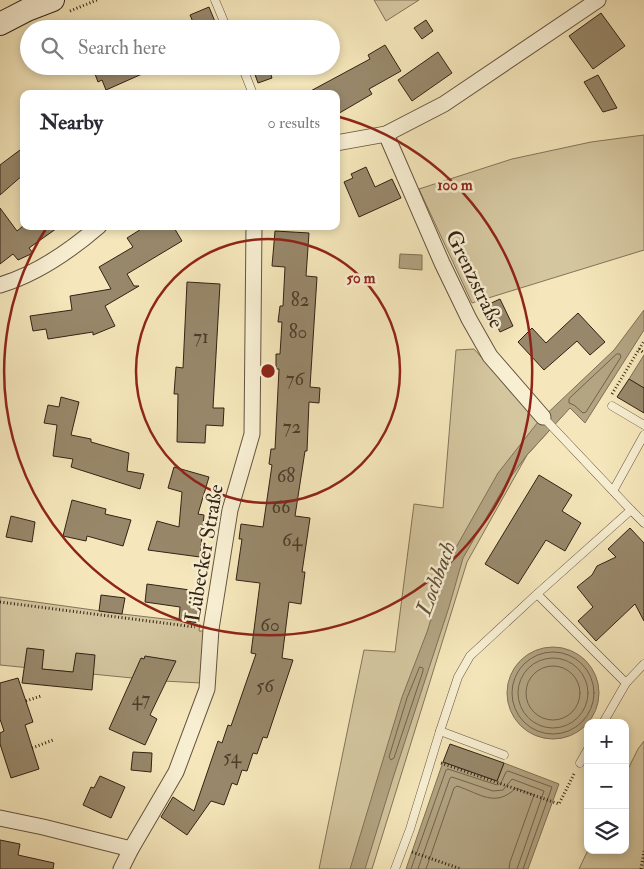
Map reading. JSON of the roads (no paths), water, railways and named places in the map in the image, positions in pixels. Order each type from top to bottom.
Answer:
[{"type":"main road","points":[[0,24],[27,10],[53,0]]},
{"type":"street","points":[[340,142],[386,134],[444,104],[598,0]]},
{"type":"street","name":"Grenzstraße","points":[[386,134],[442,263],[469,319],[490,356],[548,422]]},
{"type":"street","points":[[0,286],[18,280],[48,264],[84,240],[95,230]]},
{"type":"street","name":"Lübecker Straße","points":[[121,869],[182,760],[207,689],[211,629],[230,510],[252,434],[254,230]]},
{"type":"street","points":[[0,818],[131,849]]},
{"type":"lane","points":[[215,0],[223,20]]},
{"type":"lane","points":[[246,75],[251,90]]},
{"type":"lane","points":[[612,406],[644,425]]},
{"type":"lane","points":[[548,422],[644,523]]},
{"type":"lane","points":[[613,491],[644,435]]},
{"type":"lane","points":[[395,869],[410,829],[458,677],[470,656],[631,510]]},
{"type":"lane","points":[[537,594],[626,683]]},
{"type":"lane","points":[[605,719],[626,683],[644,664]]},
{"type":"lane","points":[[440,731],[504,755]]},
{"type":"lane","points":[[580,763],[584,756]]},
{"type":"water","points":[[400,254],[422,255],[422,270],[399,268]]},
{"type":"water","points":[[644,310],[644,330],[585,423],[570,408],[527,455],[507,482],[463,558],[365,869],[350,869],[402,697],[427,632],[450,558],[498,473],[538,422],[614,350]]},
{"type":"water","points":[[644,355],[644,388],[629,379]]},
{"type":"water","points":[[553,647],[571,650],[586,660],[596,675],[599,693],[596,711],[591,719],[584,719],[584,727],[571,736],[553,739],[535,736],[520,726],[510,711],[507,693],[510,675],[520,660],[535,650]]},
{"type":"water","points":[[443,762],[497,781],[504,763],[559,784],[528,869],[406,869]]},
{"type":"water label","name":"Lochbach","points":[[435,578]]}]
